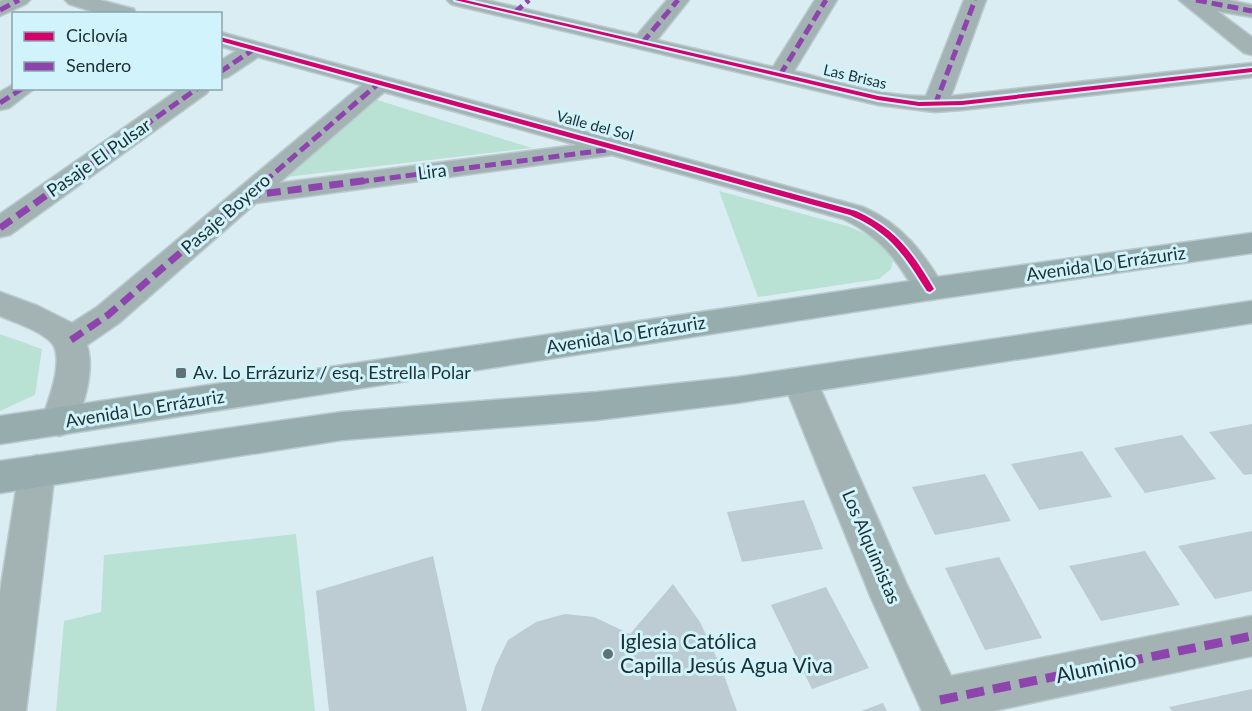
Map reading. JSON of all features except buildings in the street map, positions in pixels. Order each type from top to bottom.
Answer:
[{"type":"main road","name":"Avenida Lo Errázuriz","points":[[0,430],[930,289],[1252,243]]},
{"type":"main road","points":[[19,474],[342,426],[597,406],[800,381],[1252,312]]},
{"type":"street","points":[[0,10],[19,0]]},
{"type":"street","points":[[76,0],[119,12]]},
{"type":"street","name":"Las Brisas","points":[[458,0],[521,7],[642,43],[891,101],[935,105],[1252,70]]},
{"type":"street","points":[[642,43],[678,0]]},
{"type":"street","points":[[780,75],[826,0]]},
{"type":"street","points":[[935,105],[975,0]]},
{"type":"street","points":[[1190,0],[1252,48]]},
{"type":"street","points":[[1196,0],[1252,11]]},
{"type":"street","name":"Valle del Sol","points":[[222,40],[866,218],[900,242],[930,289]]},
{"type":"street","points":[[222,71],[254,49]]},
{"type":"street","name":"Pasaje Boyero","points":[[70,340],[108,315],[379,83]]},
{"type":"street","points":[[0,103],[20,90]]},
{"type":"street","name":"Pasaje El Pulsar","points":[[0,228],[195,90]]},
{"type":"street","name":"Lira","points":[[246,196],[618,148]]},
{"type":"street","points":[[0,303],[54,326],[64,332],[70,340],[75,351],[74,363],[59,422]]},
{"type":"street","name":"Los Alquimistas","points":[[800,381],[892,598],[943,706]]},
{"type":"street","points":[[3,711],[19,474]]},
{"type":"street","name":"Aluminio","points":[[943,706],[1252,636]]},
{"type":"green space","points":[[374,99],[532,148],[286,177]]},
{"type":"green space","points":[[719,191],[847,226],[869,235],[883,246],[893,261],[891,269],[879,279],[758,297]]},
{"type":"green space","points":[[0,334],[42,349],[35,395],[0,411]]},
{"type":"green space","points":[[296,534],[315,711],[56,711],[64,621],[101,612],[104,555]]},
{"type":"marked path","points":[[0,10],[19,0]]},
{"type":"marked path","points":[[514,13],[529,0]]},
{"type":"marked path","points":[[642,43],[678,0]]},
{"type":"marked path","points":[[780,75],[826,0]]},
{"type":"marked path","points":[[935,105],[975,0]]},
{"type":"marked path","points":[[1196,0],[1252,11]]},
{"type":"marked path","points":[[222,71],[254,49]]},
{"type":"marked path","points":[[71,340],[108,315],[379,83]]},
{"type":"marked path","points":[[0,103],[20,90]]},
{"type":"marked path","points":[[0,228],[195,90]]},
{"type":"marked path","points":[[246,196],[606,150]]},
{"type":"marked path","points":[[940,700],[1252,636]]},
{"type":"cycle path","points":[[458,0],[878,98],[919,104],[962,103],[1252,70]]},
{"type":"cycle path","points":[[222,40],[853,213],[867,219],[890,235],[907,253],[930,289]]},
{"type":"place","name":"Av. Lo Errázuriz / esq. Estrella Polar","points":[[181,373]]},
{"type":"place","name":"Iglesia Católica Capilla Jesús Agua Viva","points":[[608,654]]}]
